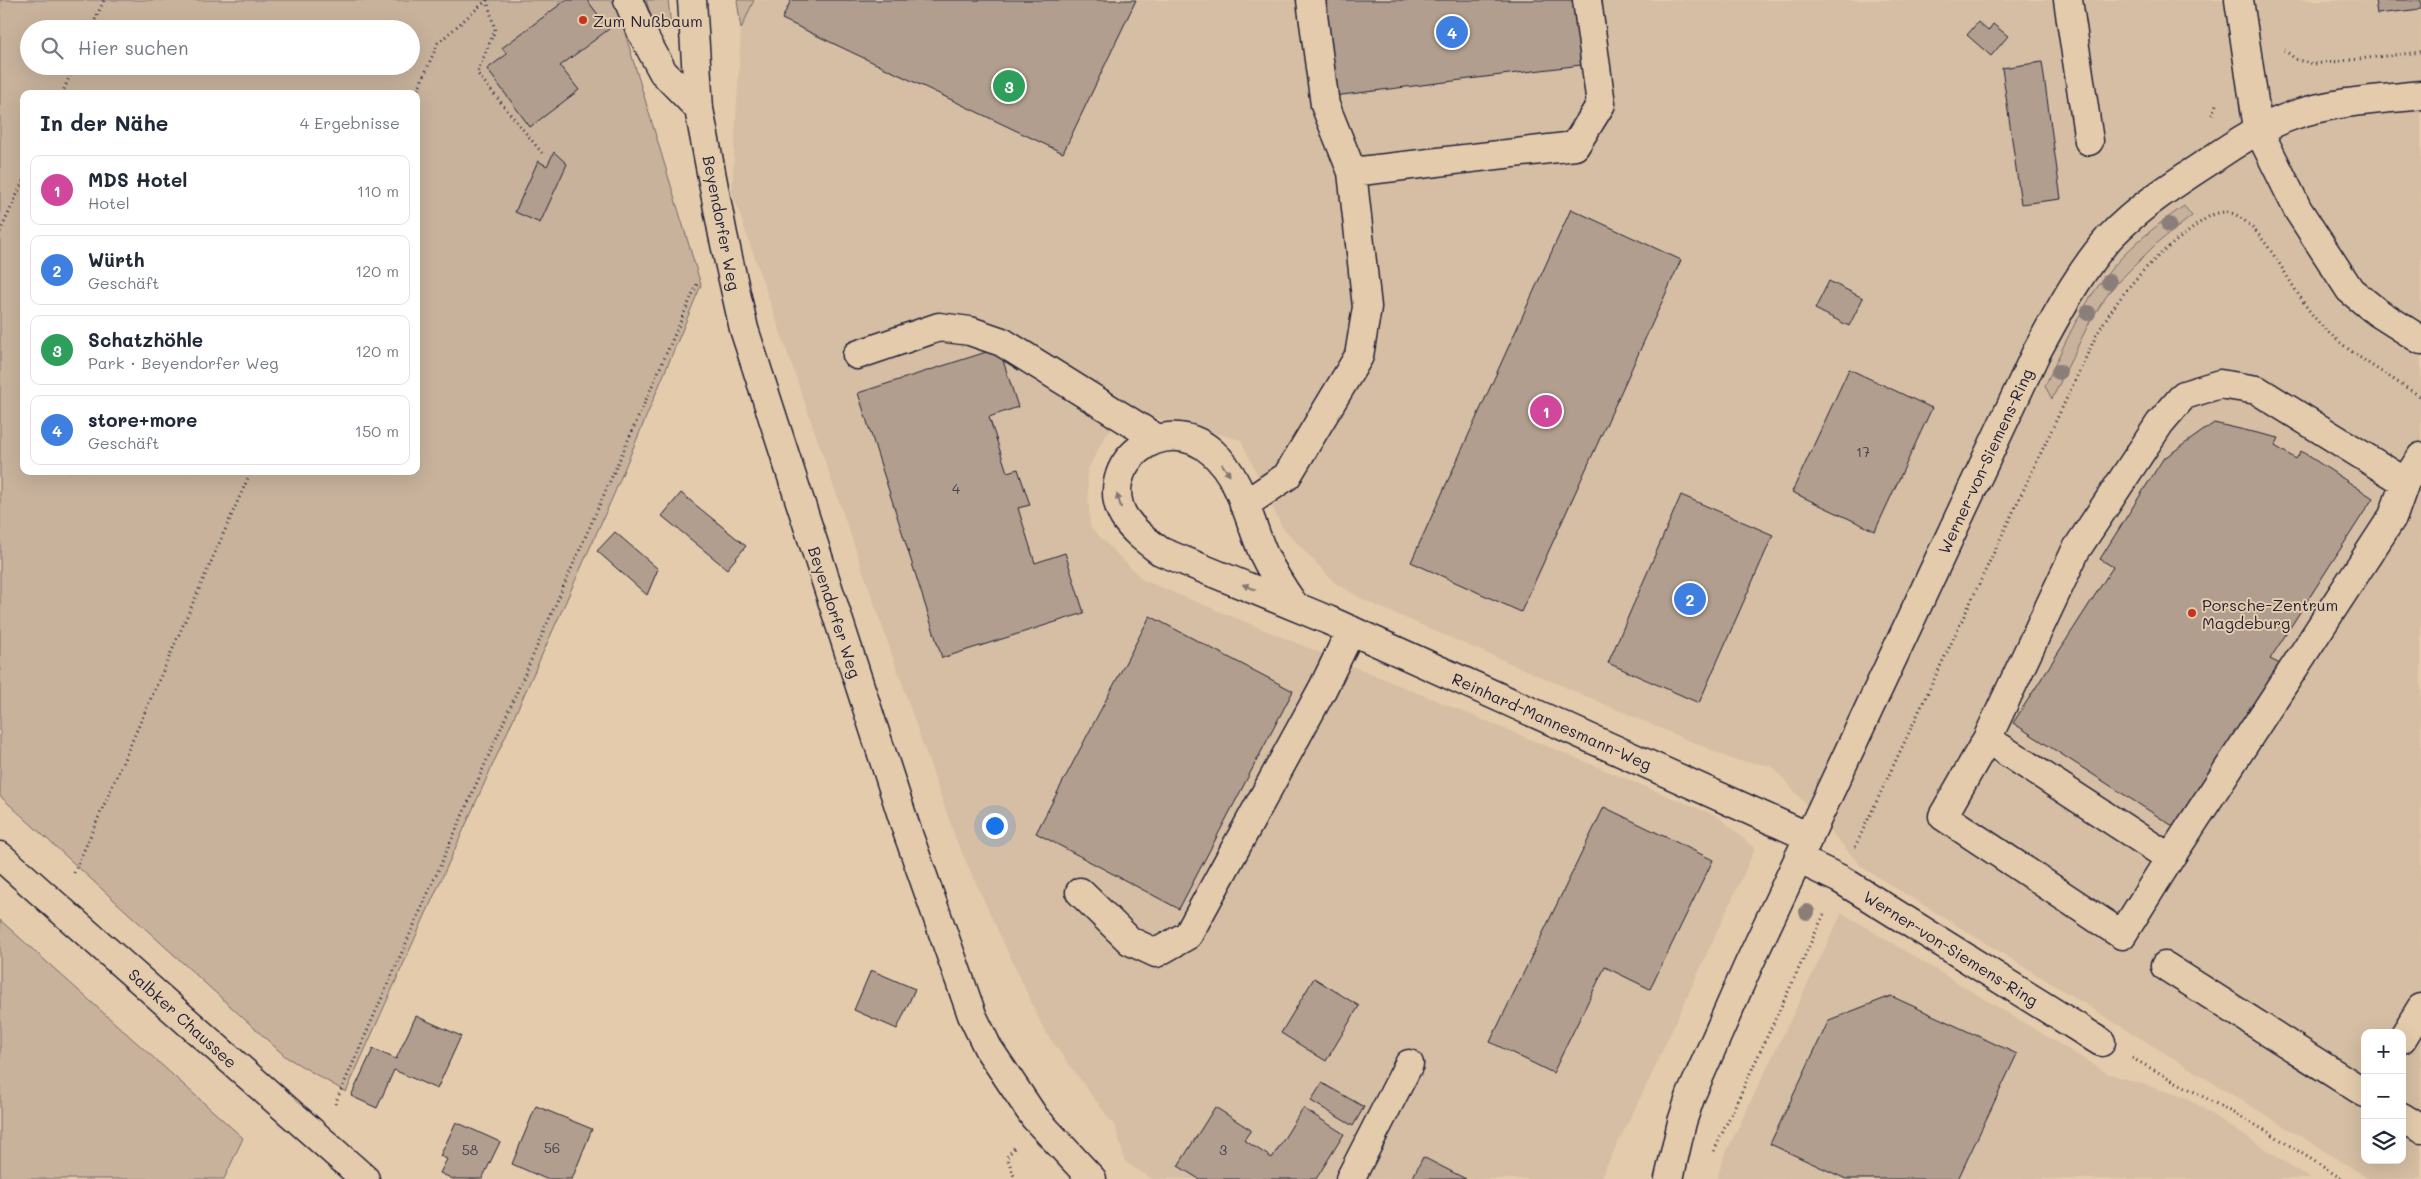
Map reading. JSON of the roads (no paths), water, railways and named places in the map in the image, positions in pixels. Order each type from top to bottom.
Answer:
[{"type":"street","points":[[628,0],[642,33],[663,72],[699,109]]},
{"type":"street","name":"Beyendorfer Weg","points":[[692,0],[699,109],[733,279],[753,359],[907,831],[963,990],[988,1048],[1011,1084],[1052,1138],[1092,1179]]},
{"type":"street","points":[[1244,505],[1288,476],[1359,356],[1367,307],[1352,172],[1325,105],[1311,0]]},
{"type":"street","points":[[1352,172],[1575,146],[1601,104],[1588,0]]},
{"type":"street","points":[[2068,0],[2089,141]]},
{"type":"street","points":[[2239,0],[2258,129],[2298,210],[2350,290],[2377,312],[2421,340]]},
{"type":"street","name":"Werner-von-Siemens-Ring","points":[[1669,1179],[1682,1122],[1691,1095],[1748,966],[2036,353],[2073,286],[2111,237],[2138,212],[2181,179],[2258,129],[2296,115],[2339,104],[2421,95]]},
{"type":"street","points":[[857,355],[939,327],[970,331],[1002,342],[1156,438],[1174,436],[1192,439],[1211,452],[1227,469],[1276,580],[1294,606]]},
{"type":"street","points":[[2404,482],[2257,390],[2220,384],[2184,395],[2160,423],[2076,550],[1987,738],[1943,816],[2122,935],[2170,858],[2393,516],[2404,482],[2421,457]]},
{"type":"street","name":"Reinhard-Mannesmann-Weg","points":[[1156,438],[1133,454],[1122,470],[1116,492],[1124,517],[1141,537],[1160,551],[1352,630],[1804,848]]},
{"type":"street","points":[[1080,892],[1130,941],[1156,953],[1188,935],[1323,688],[1352,630]]},
{"type":"street","points":[[1987,738],[2170,858]]},
{"type":"street","name":"Werner-von-Siemens-Ring","points":[[1804,848],[1840,879],[2102,1042]]},
{"type":"street","name":"Salbker Chaussee","points":[[0,856],[365,1179]]},
{"type":"street","points":[[2165,966],[2361,1090]]},
{"type":"street","points":[[2406,1032],[2421,1008]]},
{"type":"street","points":[[1350,1179],[1409,1064]]},
{"type":"street","points":[[2405,1119],[2421,1129]]},
{"type":"place","name":"Zum Nußbaum","points":[[583,20]]},
{"type":"place","name":"store+more","points":[[1452,32]]},
{"type":"place","name":"Schatzhöhle","points":[[1009,86]]},
{"type":"place","name":"MDS Hotel","points":[[1546,411]]},
{"type":"place","name":"Würth","points":[[1690,599]]},
{"type":"place","name":"Porsche-Zentrum Magdeburg","points":[[2192,613]]}]
